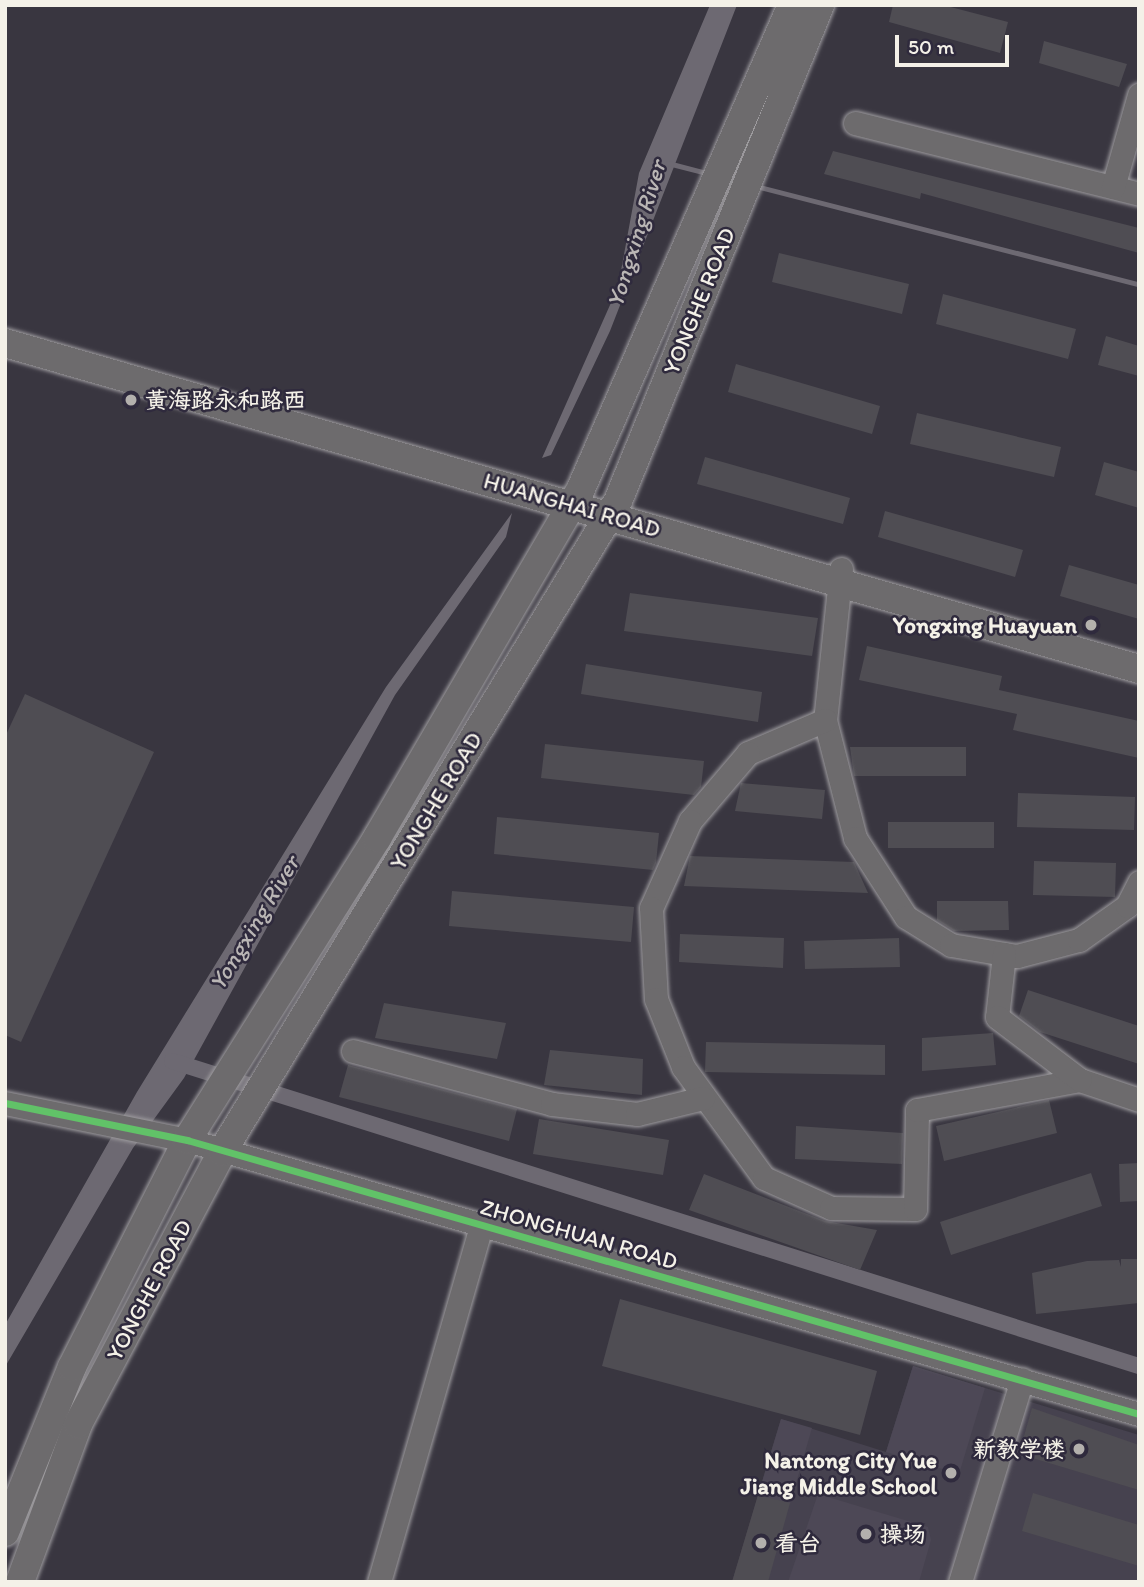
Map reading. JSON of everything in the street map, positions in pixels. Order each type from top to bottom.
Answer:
[{"type":"main road","name":"YONGHE ROAD","points":[[5,1532],[72,1367],[187,1140],[233,1072],[576,498],[792,5]]},
{"type":"main road","name":"YONGHE ROAD","points":[[19,1582],[78,1424],[222,1152],[614,508],[820,5]]},
{"type":"main road","name":"HUANGHAI ROAD","points":[[5,329],[576,498]]},
{"type":"main road","name":"HUANGHAI ROAD","points":[[5,343],[614,508],[1139,669]]},
{"type":"main road","name":"HUANGHAI ROAD","points":[[839,575],[1139,653]]},
{"type":"street","points":[[1114,187],[1139,94]]},
{"type":"street","points":[[855,123],[1139,194]]},
{"type":"street","points":[[839,575],[825,720],[855,838],[906,917],[951,945],[1004,954],[1079,940],[1127,905],[1139,882]]},
{"type":"street","points":[[825,720],[748,753],[690,821],[651,908],[656,999],[683,1067],[703,1098],[764,1178],[831,1208],[915,1209],[916,1110],[1080,1080]]},
{"type":"street","points":[[1004,954],[996,1017],[1080,1080],[1139,1100]]},
{"type":"street","points":[[354,1051],[552,1104],[637,1114],[703,1098]]},
{"type":"street","name":"ZHONGHUAN ROAD","points":[[5,1103],[187,1140],[1139,1414]]},
{"type":"street","points":[[379,1582],[481,1226]]},
{"type":"street","points":[[960,1582],[1021,1379]]},
{"type":"shaded area","name":"Nantong City Yue Jiang Middle School","points":[[913,1366],[1139,1435],[1139,1582],[732,1582],[781,1419],[886,1452]]},
{"type":"shaded area","points":[[913,1366],[985,1388],[959,1474],[886,1452]]},
{"type":"shaded area","points":[[781,1419],[812,1428],[790,1504],[758,1495]]},
{"type":"shaded area","name":"操场","points":[[818,1494],[928,1527],[931,1540],[919,1582],[788,1582]]},
{"type":"water","name":"Yongxing River","points":[[710,5],[737,5],[610,331],[551,455],[542,458],[618,287],[639,173]]},
{"type":"water","name":"Yongxing River","points":[[512,513],[506,537],[395,695],[184,1078],[133,1148],[5,1367],[5,1325],[137,1092],[386,687]]},
{"type":"building","points":[[893,5],[943,5],[1008,22],[1000,53],[889,22]]},
{"type":"building","points":[[1044,41],[1127,64],[1119,87],[1039,63]]},
{"type":"building","points":[[833,151],[1139,228],[1139,253],[921,193],[920,199],[824,174]]},
{"type":"building","points":[[779,253],[909,284],[902,314],[772,282]]},
{"type":"building","points":[[943,294],[1076,329],[1068,359],[936,324]]},
{"type":"building","points":[[1106,336],[1139,346],[1139,376],[1098,365]]},
{"type":"building","points":[[736,364],[880,406],[872,434],[728,392]]},
{"type":"building","points":[[917,413],[1061,447],[1054,477],[910,444]]},
{"type":"building","points":[[705,457],[850,498],[843,524],[697,484]]},
{"type":"building","points":[[1104,462],[1139,472],[1139,508],[1095,495]]},
{"type":"building","points":[[885,511],[1023,550],[1015,577],[878,537]]},
{"type":"building","points":[[1069,565],[1139,585],[1139,619],[1060,596]]},
{"type":"building","points":[[630,593],[818,618],[812,656],[624,631]]},
{"type":"building","points":[[867,646],[1002,676],[999,690],[1139,721],[1139,758],[1013,730],[1017,714],[859,680]]},
{"type":"building","points":[[586,664],[762,692],[758,722],[581,694]]},
{"type":"building","points":[[25,694],[154,752],[21,1042],[5,1035],[5,737]]},
{"type":"building","points":[[545,744],[704,761],[701,787],[694,795],[541,778]]},
{"type":"building","points":[[850,747],[966,747],[966,776],[854,776]]},
{"type":"building","points":[[741,783],[825,790],[822,819],[735,811]]},
{"type":"building","points":[[1018,793],[1135,797],[1134,830],[1017,827]]},
{"type":"building","points":[[497,817],[659,833],[656,863],[653,870],[494,854]]},
{"type":"building","points":[[888,822],[994,822],[994,848],[888,848]]},
{"type":"building","points":[[690,856],[854,862],[868,893],[684,886]]},
{"type":"building","points":[[1034,861],[1116,863],[1115,897],[1033,895]]},
{"type":"building","points":[[452,891],[634,907],[631,942],[449,926]]},
{"type":"building","points":[[937,901],[1008,901],[1009,930],[954,931],[937,920]]},
{"type":"building","points":[[680,934],[784,938],[783,968],[679,962]]},
{"type":"building","points":[[899,938],[900,967],[805,969],[804,941]]},
{"type":"building","points":[[1028,990],[1139,1026],[1139,1064],[1040,1032],[1019,1016]]},
{"type":"building","points":[[384,1003],[506,1023],[497,1059],[375,1038]]},
{"type":"building","points":[[993,1033],[996,1065],[922,1071],[922,1038]]},
{"type":"building","points":[[706,1042],[885,1045],[885,1075],[705,1072]]},
{"type":"building","points":[[550,1050],[643,1059],[642,1095],[544,1085]]},
{"type":"building","points":[[348,1065],[517,1109],[509,1141],[339,1097]]},
{"type":"building","points":[[1049,1100],[1057,1133],[944,1161],[936,1126]]},
{"type":"building","points":[[539,1119],[669,1140],[663,1175],[533,1154]]},
{"type":"building","points":[[796,1126],[903,1133],[902,1164],[795,1159]]},
{"type":"building","points":[[1139,1163],[1139,1201],[1120,1202],[1119,1164]]},
{"type":"building","points":[[1091,1173],[1102,1206],[951,1255],[940,1222]]},
{"type":"building","points":[[704,1174],[825,1221],[877,1230],[860,1270],[689,1210]]},
{"type":"building","points":[[1121,1259],[1139,1259],[1139,1303],[1036,1314],[1032,1273],[1087,1261],[1119,1260],[1121,1267]]},
{"type":"building","points":[[620,1299],[877,1371],[860,1435],[602,1366]]},
{"type":"building","name":"新教学楼","points":[[1032,1408],[1139,1445],[1139,1490],[1019,1454]]},
{"type":"building","name":"新教学楼","points":[[1033,1493],[1139,1525],[1139,1566],[1022,1531]]},
{"type":"building","name":"看台","points":[[758,1495],[790,1503],[768,1582],[732,1582]]},
{"type":"waterway","name":"Yongxing River","points":[[668,163],[707,173]]},
{"type":"waterway","points":[[756,186],[1139,284]]},
{"type":"waterway","points":[[172,1061],[1139,1366]]},
{"type":"cycle path","points":[[5,1103],[187,1140],[1139,1414]]},
{"type":"place","name":"黄海路永和路西","points":[[131,400]]},
{"type":"place","name":"Yongxing Huayuan","points":[[1091,625]]},
{"type":"place","name":"新教学楼","points":[[1079,1449]]},
{"type":"place","name":"Nantong City Yue Jiang Middle School","points":[[951,1473]]},
{"type":"place","name":"操场","points":[[866,1534]]},
{"type":"place","name":"看台","points":[[761,1543]]}]
